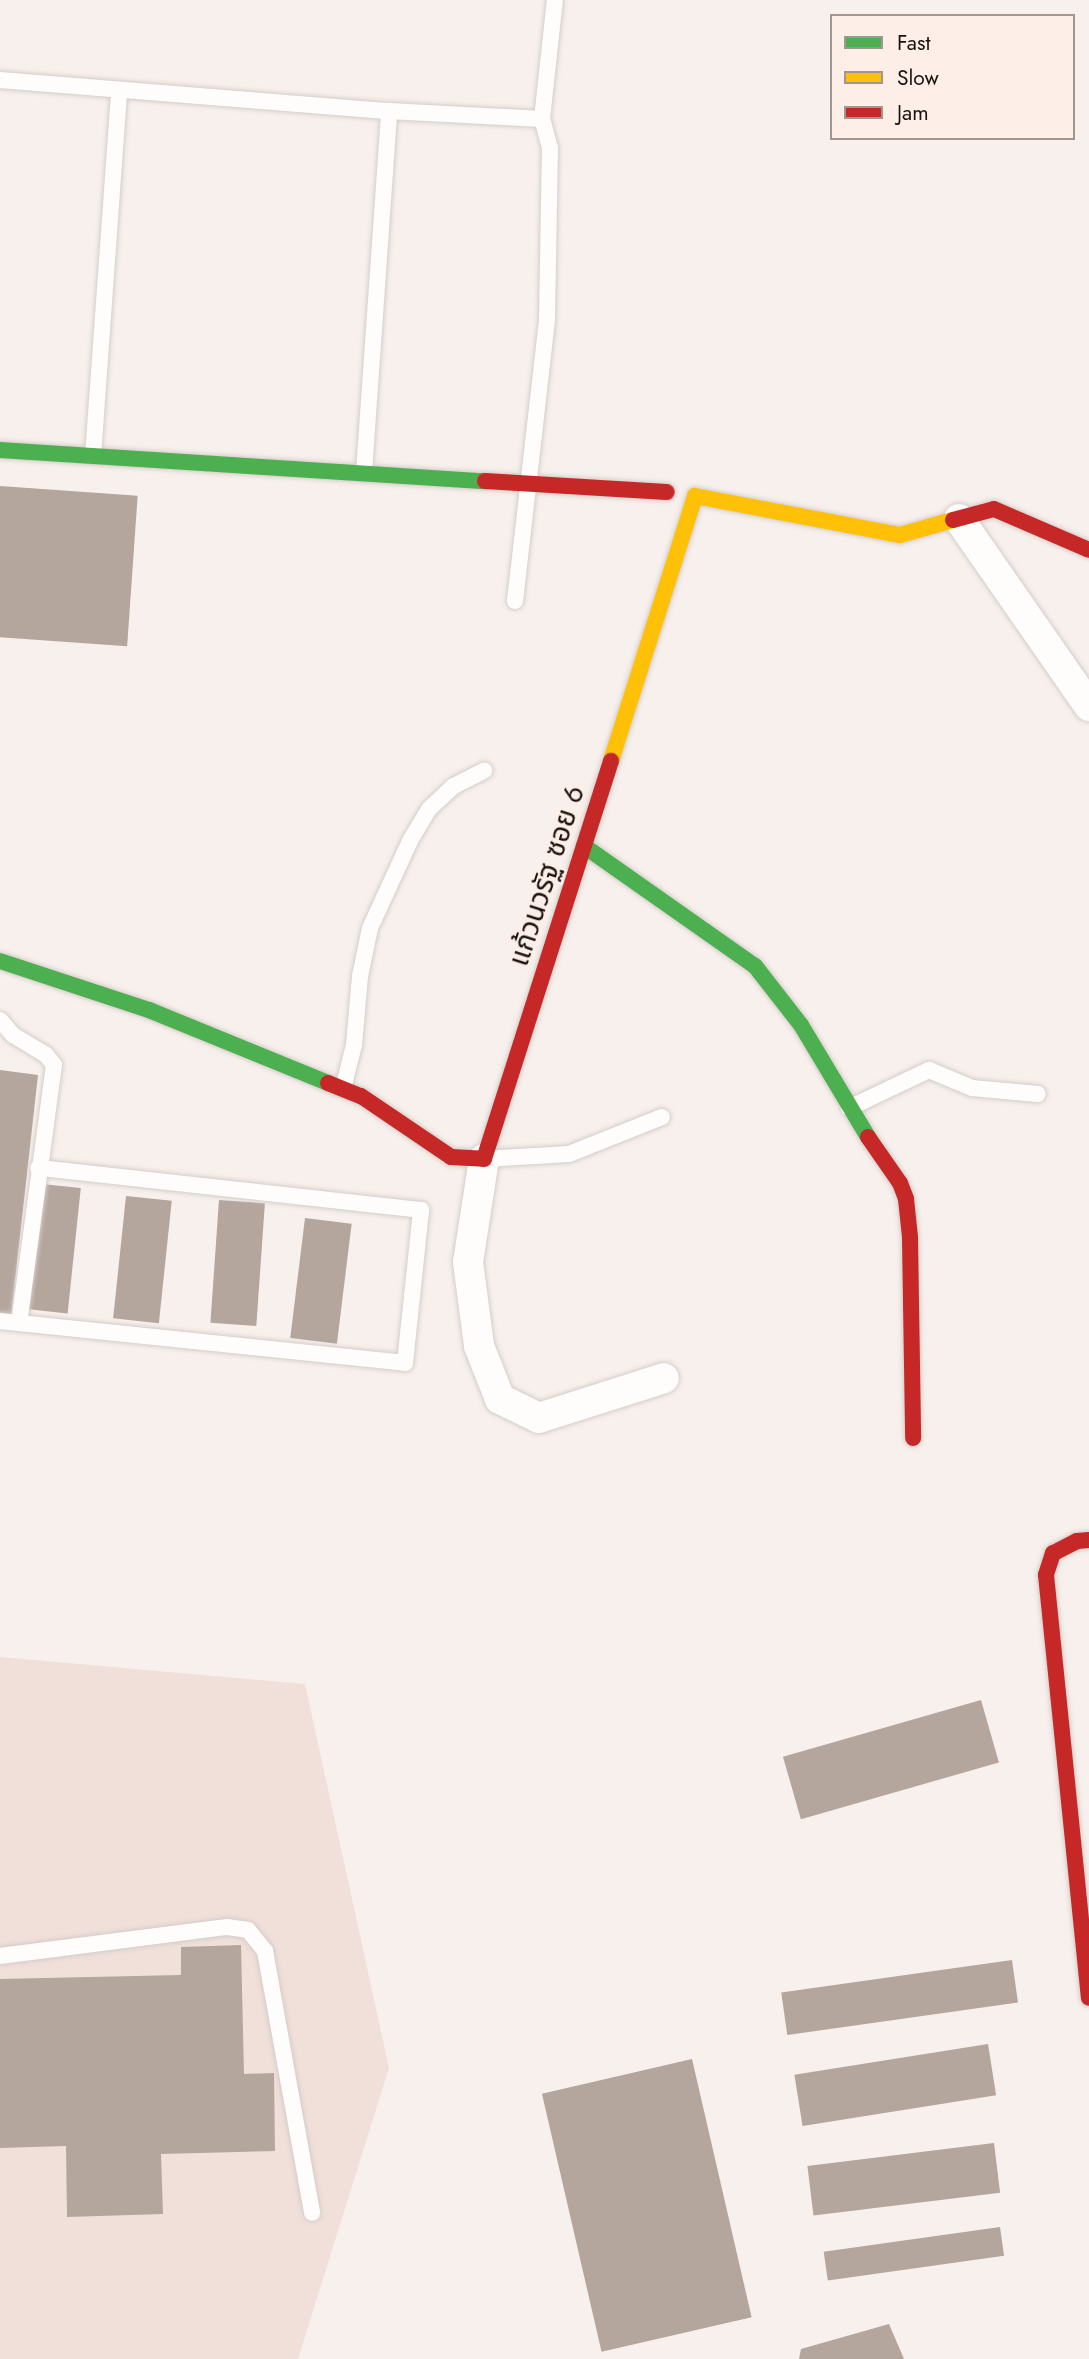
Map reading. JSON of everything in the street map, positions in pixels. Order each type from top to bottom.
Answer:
[{"type":"street","points":[[0,450],[527,481],[667,492]]},
{"type":"street","name":"แก้วนวรัฐ ซอย 6","points":[[484,1159],[695,496],[900,536],[994,509],[1089,550]]},
{"type":"street","points":[[959,519],[1089,706]]},
{"type":"street","points":[[584,846],[755,966],[801,1025],[849,1108],[900,1183],[906,1199],[910,1238],[913,1438]]},
{"type":"street","points":[[0,961],[149,1010],[343,1089],[361,1097],[451,1157],[484,1159],[468,1262],[479,1346],[500,1399],[539,1418],[664,1378]]},
{"type":"street","points":[[1089,1540],[1077,1541],[1053,1553],[1046,1575],[1082,1881],[1089,1998]]},
{"type":"lane","points":[[514,601],[547,318],[550,148],[542,119],[555,0]]},
{"type":"lane","points":[[0,80],[389,111],[542,119]]},
{"type":"lane","points":[[93,456],[119,90]]},
{"type":"lane","points":[[364,472],[389,111]]},
{"type":"lane","points":[[343,1089],[354,1045],[360,976],[370,928],[411,839],[429,809],[454,786],[484,771]]},
{"type":"lane","points":[[0,1020],[13,1035],[46,1055],[54,1065],[19,1323]]},
{"type":"lane","points":[[849,1108],[929,1070],[972,1088],[1038,1094]]},
{"type":"lane","points":[[484,1159],[569,1154],[662,1117]]},
{"type":"lane","points":[[0,1321],[405,1363],[422,1210],[38,1168]]},
{"type":"lane","points":[[0,1956],[228,1927],[248,1930],[265,1951],[312,2213]]},
{"type":"shaded area","points":[[0,1657],[305,1684],[389,2068],[298,2359],[0,2359]]},
{"type":"building","points":[[0,486],[138,496],[127,646],[0,637]]},
{"type":"building","points":[[0,1070],[38,1075],[11,1317],[0,1315]]},
{"type":"building","points":[[42,1184],[81,1188],[68,1313],[29,1309]]},
{"type":"building","points":[[126,1196],[172,1201],[159,1323],[113,1318]]},
{"type":"building","points":[[219,1200],[265,1203],[256,1326],[210,1323]]},
{"type":"building","points":[[305,1218],[352,1224],[337,1344],[290,1338]]},
{"type":"building","points":[[981,1700],[999,1762],[801,1819],[783,1757]]},
{"type":"building","points":[[241,1945],[244,2074],[274,2073],[275,2151],[161,2154],[163,2214],[67,2217],[66,2146],[0,2148],[0,1979],[181,1975],[181,1947]]},
{"type":"building","points":[[1012,1960],[1018,2003],[787,2035],[781,1992]]},
{"type":"building","points":[[988,2044],[996,2095],[803,2126],[794,2075]]},
{"type":"building","points":[[692,2059],[752,2317],[602,2352],[542,2094]]},
{"type":"building","points":[[994,2143],[1000,2193],[813,2216],[807,2166]]},
{"type":"building","points":[[1000,2227],[1004,2256],[828,2280],[824,2252]]},
{"type":"building","points":[[889,2324],[904,2359],[799,2359],[801,2349]]},
{"type":"traffic: fast","points":[[0,450],[485,481]]},
{"type":"traffic: fast","points":[[584,846],[755,966],[801,1025],[868,1137]]},
{"type":"traffic: fast","points":[[0,961],[149,1010],[328,1083]]},
{"type":"traffic: slow","points":[[611,761],[695,496],[900,535],[953,520]]},
{"type":"traffic: jam","points":[[485,481],[667,492]]},
{"type":"traffic: jam","points":[[953,520],[994,509],[1089,550]]},
{"type":"traffic: jam","points":[[328,1083],[361,1096],[451,1157],[484,1159],[611,761]]},
{"type":"traffic: jam","points":[[868,1137],[900,1183],[906,1199],[910,1238],[913,1438]]},
{"type":"traffic: jam","points":[[1089,1540],[1077,1541],[1053,1553],[1046,1575],[1089,1998]]}]
